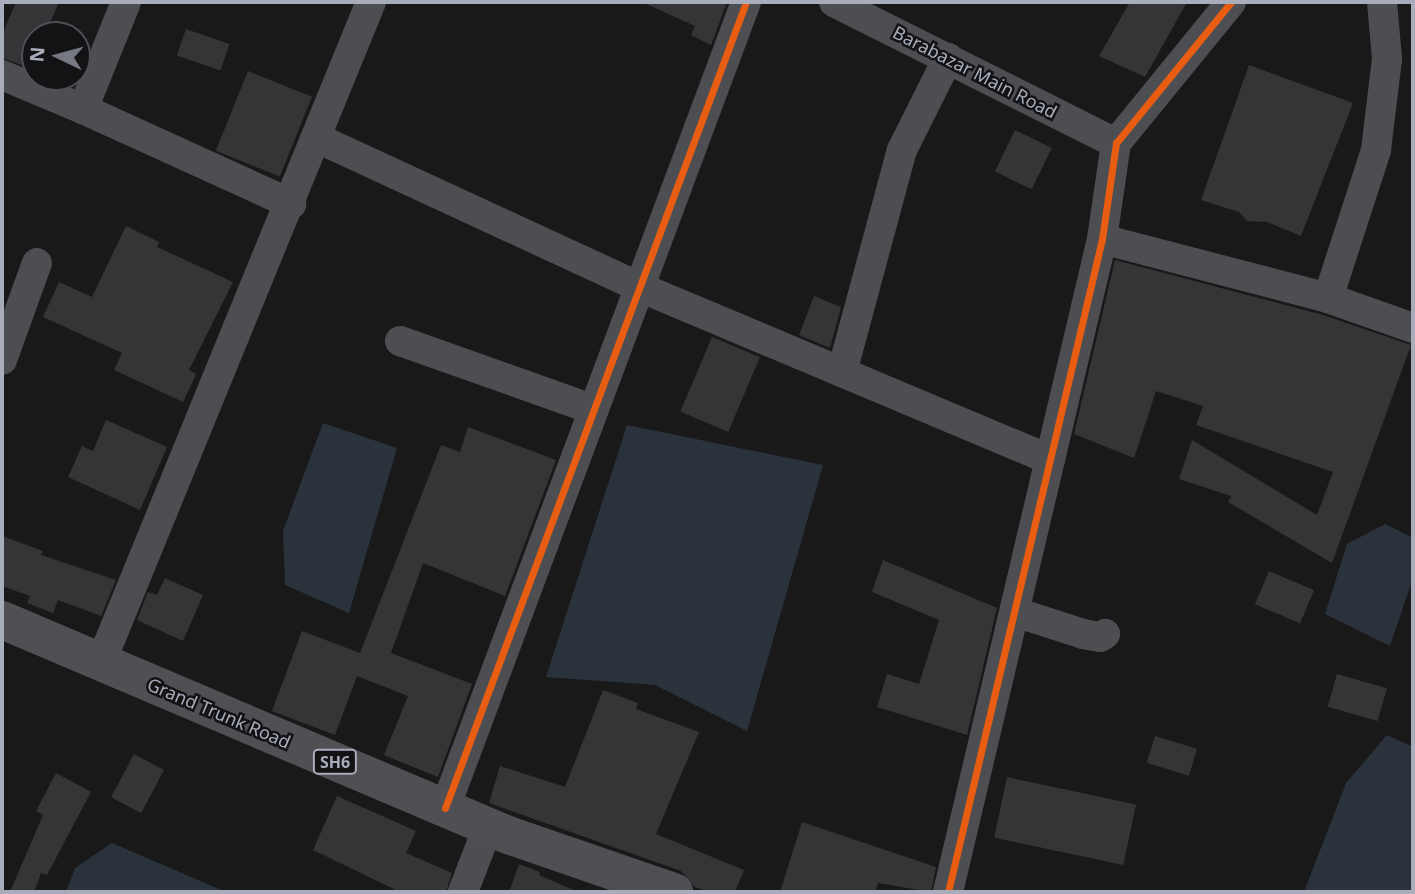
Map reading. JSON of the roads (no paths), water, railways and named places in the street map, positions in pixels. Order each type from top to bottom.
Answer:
[{"type":"main road","name":"Grand Trunk Road","points":[[2,620],[625,884],[674,892]]},
{"type":"street","points":[[83,109],[126,2]]},
{"type":"street","points":[[101,662],[291,204],[371,2]]},
{"type":"street","points":[[445,808],[637,286],[746,2]]},
{"type":"street","name":"Barabazar Main Road","points":[[834,2],[1116,143]]},
{"type":"street","points":[[948,892],[1102,239],[1116,143],[1231,2]]},
{"type":"street","points":[[1328,298],[1376,150],[1387,59],[1382,2]]},
{"type":"street","points":[[842,372],[902,150],[948,58]]},
{"type":"street","points":[[2,75],[291,204]]},
{"type":"street","points":[[317,138],[637,286],[1050,460]]},
{"type":"street","points":[[1102,239],[1328,298],[1413,328]]},
{"type":"street","points":[[2,360],[37,262]]},
{"type":"street","points":[[400,341],[592,409]]},
{"type":"street","points":[[1015,612],[1083,634],[1100,637],[1105,634]]},
{"type":"street","points":[[463,892],[488,827]]}]
